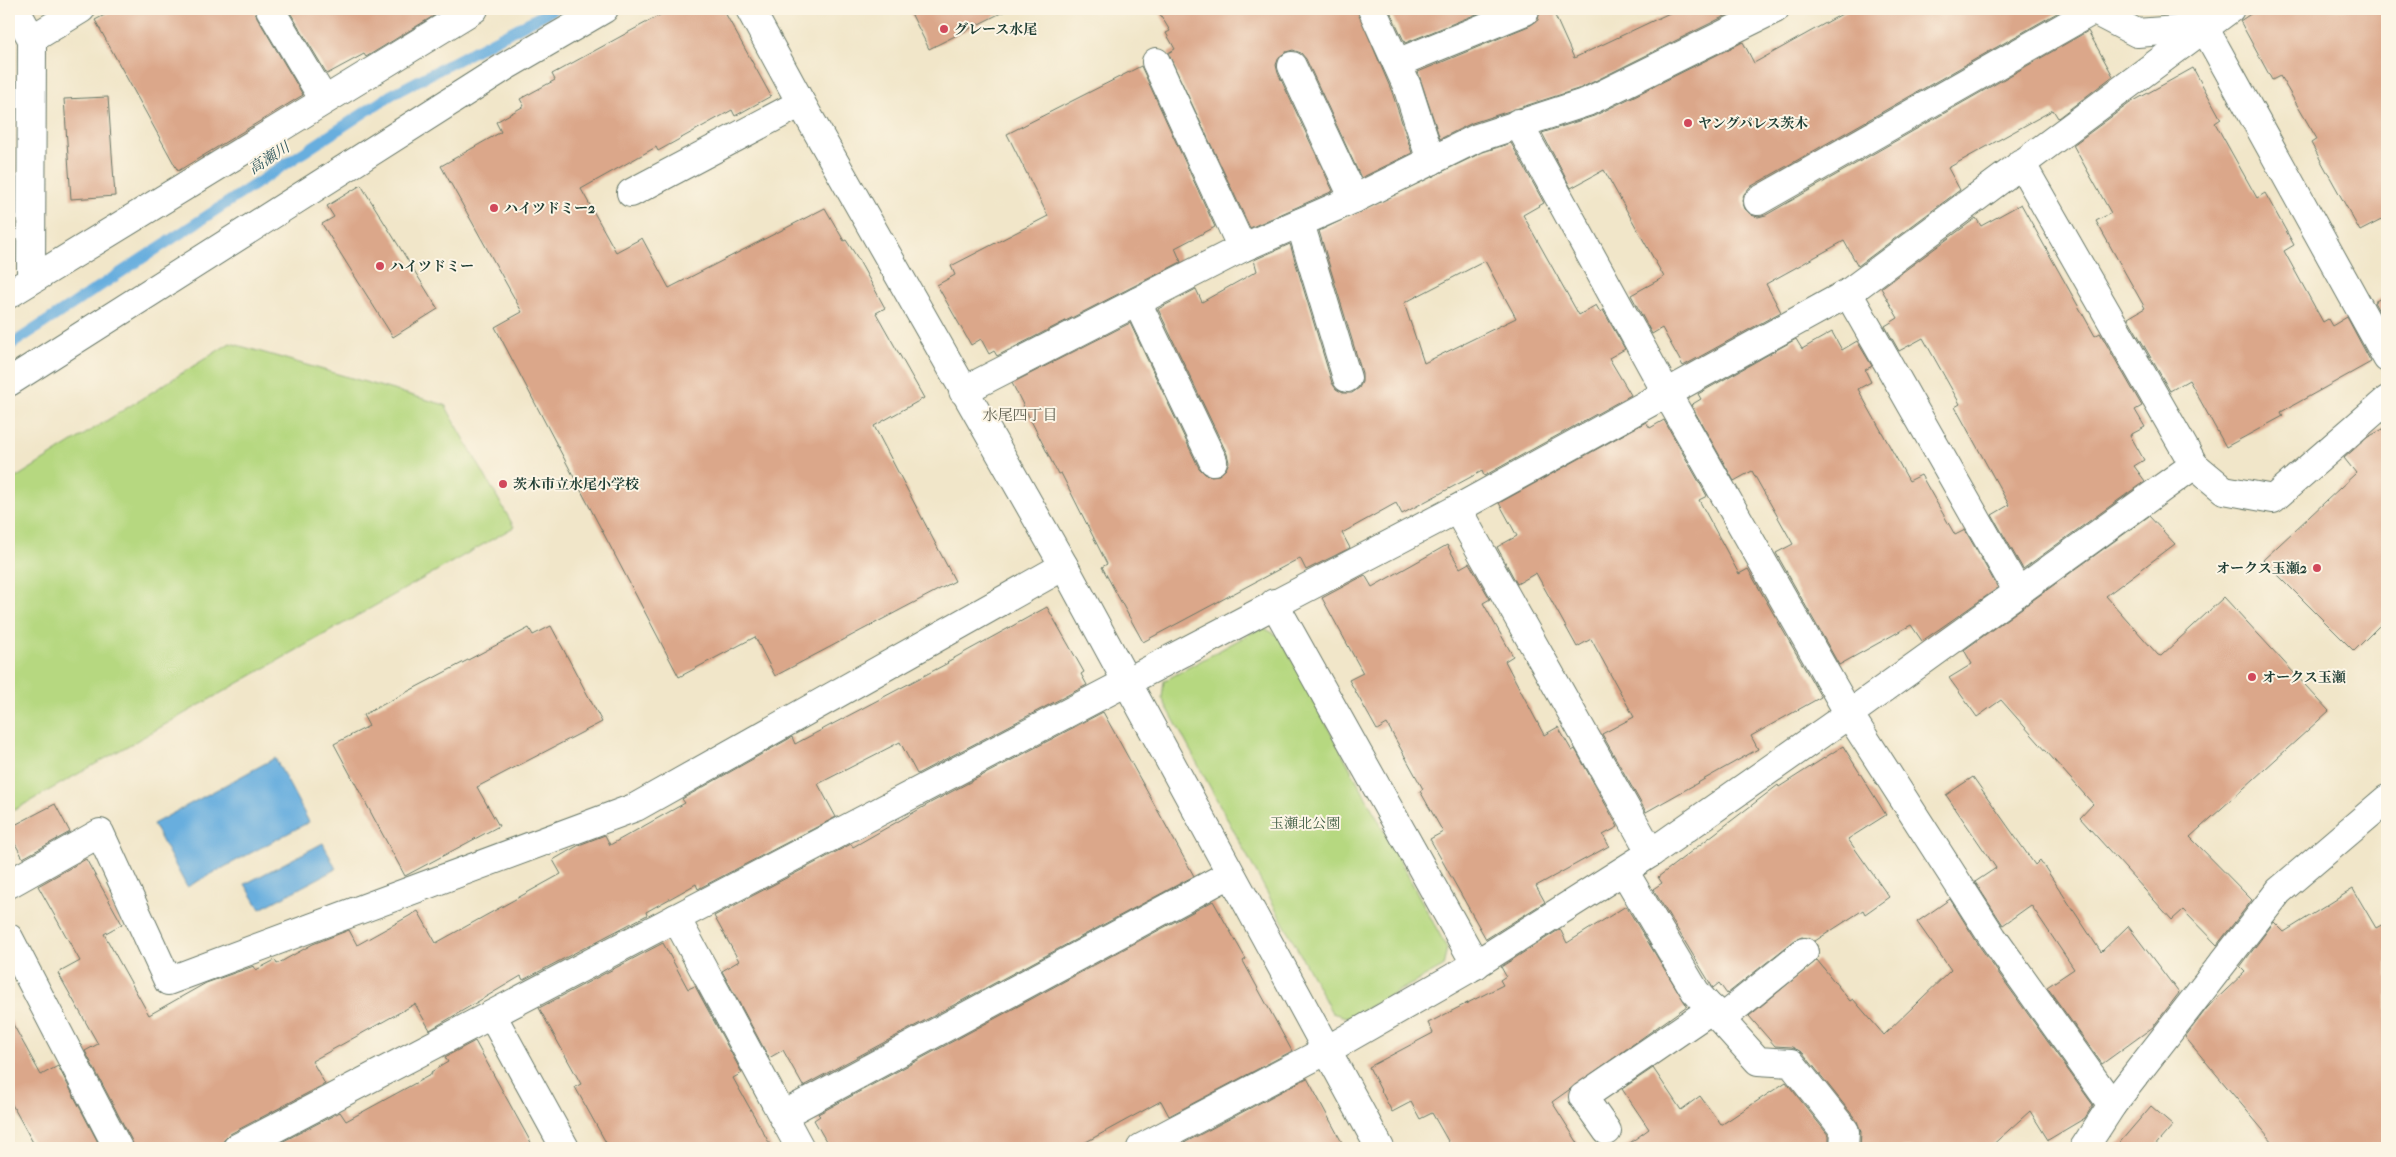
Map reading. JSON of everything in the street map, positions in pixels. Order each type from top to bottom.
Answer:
[{"type":"street","points":[[15,9],[32,39],[32,279]]},
{"type":"street","points":[[32,39],[81,9]]},
{"type":"street","points":[[270,9],[324,100]]},
{"type":"street","points":[[9,382],[506,66],[604,9]]},
{"type":"street","points":[[750,9],[963,391],[1064,566],[1380,1148]]},
{"type":"street","points":[[1372,9],[1407,86],[1431,161]]},
{"type":"street","points":[[963,391],[1242,248],[1354,199],[1477,138],[1518,123],[1587,102],[1775,9]]},
{"type":"street","points":[[1758,201],[2091,10],[2137,33],[2230,9]]},
{"type":"street","points":[[9,294],[466,11]]},
{"type":"street","points":[[1396,63],[1525,11]]},
{"type":"street","points":[[237,1148],[492,1016],[1126,680],[1456,509],[1848,293],[2021,163],[2199,18]]},
{"type":"street","points":[[2199,18],[2387,358]]},
{"type":"street","points":[[1156,62],[1242,248]]},
{"type":"street","points":[[1292,66],[1354,199]]},
{"type":"street","points":[[631,194],[801,103]]},
{"type":"street","points":[[1518,123],[1666,392],[1849,714],[1993,938],[2112,1105]]},
{"type":"street","points":[[2021,163],[2194,465],[2224,490],[2273,499],[2387,400]]},
{"type":"street","points":[[1300,223],[1347,378]]},
{"type":"street","points":[[1848,293],[2018,592]]},
{"type":"street","points":[[1137,302],[1213,461]]},
{"type":"street","points":[[1141,1148],[1326,1050],[1476,965],[1651,853],[1849,714],[2194,465]]},
{"type":"street","points":[[1456,509],[1651,853]]},
{"type":"street","points":[[9,884],[100,833],[168,981],[636,807],[1064,566]]},
{"type":"street","points":[[1274,603],[1476,965]]},
{"type":"street","points":[[2084,1148],[2112,1105],[2279,891],[2387,799]]},
{"type":"street","points":[[1624,870],[1695,991],[1758,1061],[1791,1063],[1845,1131],[1844,1148]]},
{"type":"street","points":[[782,1115],[1230,874]]},
{"type":"street","points":[[676,918],[800,1148]]},
{"type":"street","points":[[9,938],[118,1148]]},
{"type":"street","points":[[1607,1132],[1583,1097],[1716,1014],[1804,952]]},
{"type":"street","points":[[492,1016],[565,1148]]},
{"type":"green space","points":[[230,343],[445,405],[514,527],[9,813],[9,482]]},
{"type":"green space","name":"玉瀬北公園","points":[[1262,627],[1279,636],[1447,948],[1443,967],[1349,1018],[1332,1013],[1162,698],[1164,681]]},
{"type":"water","points":[[275,758],[309,822],[187,887],[153,824]]},
{"type":"water","points":[[323,843],[336,869],[260,909],[245,884]]},
{"type":"building","points":[[116,9],[254,9],[303,95],[178,171],[95,20]]},
{"type":"building","points":[[288,9],[445,9],[366,57],[364,54],[327,74]]},
{"type":"building","points":[[671,9],[723,9],[771,96],[735,116],[732,110],[658,151],[656,147],[581,189],[616,252],[642,238],[669,288],[825,208],[844,241],[846,240],[857,257],[885,308],[876,313],[924,398],[874,426],[955,581],[775,676],[755,637],[679,677],[495,327],[522,312],[441,166],[501,132],[496,122],[524,106],[520,99],[555,80],[552,74]]},
{"type":"building","name":"グレース水尾","points":[[909,9],[1009,9],[929,49]]},
{"type":"building","points":[[1157,9],[1357,9],[1392,92],[1412,153],[1361,178],[1306,59],[1301,53],[1293,50],[1286,52],[1279,57],[1276,65],[1278,73],[1333,191],[1250,228],[1168,53],[1175,49],[1166,33],[1170,31]]},
{"type":"building","points":[[1389,9],[1489,9],[1405,43]]},
{"type":"building","points":[[1540,9],[1552,9],[1574,58],[1678,9],[1727,9],[1729,14],[1581,88],[1472,123],[1440,139],[1418,72],[1531,25],[1538,20]]},
{"type":"building","points":[[1851,9],[2064,9],[1750,187],[1744,194],[1742,201],[1745,209],[1751,215],[1758,217],[1766,215],[2088,31],[2113,76],[2058,118],[2053,110],[1948,168],[1960,190],[1858,266],[1844,241],[1766,284],[1781,312],[1683,366],[1662,328],[1652,334],[1631,295],[1664,277],[1604,170],[1571,188],[1542,133],[1594,116],[1743,42],[1754,63]]},
{"type":"building","points":[[2258,9],[2387,9],[2387,217],[2360,231],[2311,143],[2317,139],[2280,76],[2272,80],[2240,21]]},
{"type":"building","points":[[1141,66],[1215,227],[1175,248],[1181,262],[997,356],[994,351],[989,354],[981,339],[971,345],[937,285],[955,275],[951,266],[1048,216],[1007,134]]},
{"type":"building","points":[[2193,68],[2221,119],[2215,123],[2257,198],[2265,193],[2294,245],[2284,251],[2323,322],[2328,319],[2332,326],[2347,317],[2371,362],[2281,412],[2283,416],[2226,447],[2189,380],[2170,391],[2128,318],[2145,308],[2096,221],[2111,213],[2073,145],[2130,103]]},
{"type":"building","points":[[108,97],[115,196],[71,199],[64,99]]},
{"type":"building","points":[[1511,143],[1544,203],[1523,215],[1579,315],[1596,305],[1600,312],[1603,310],[1625,349],[1609,358],[1631,395],[1484,476],[1482,471],[1402,514],[1396,503],[1342,533],[1350,548],[1306,570],[1300,558],[1143,642],[1102,567],[1107,564],[1061,473],[1058,474],[1012,383],[1130,323],[1199,468],[1205,474],[1211,476],[1219,475],[1226,469],[1229,462],[1227,454],[1158,309],[1196,289],[1202,302],[1257,271],[1254,260],[1290,244],[1332,383],[1336,389],[1343,393],[1352,393],[1359,388],[1362,382],[1362,373],[1319,231],[1483,152]],"holes":[[[1485,261],[1516,318],[1424,363],[1404,303]]]},
{"type":"building","name":"ハイツドミー","points":[[361,185],[438,309],[393,337],[322,224],[334,217],[327,206]]},
{"type":"building","points":[[2021,204],[2095,336],[2100,333],[2142,406],[2135,410],[2145,427],[2130,435],[2144,460],[2134,466],[2145,481],[2023,569],[1992,515],[2009,505],[1955,407],[1960,404],[1923,338],[1899,351],[1885,326],[1898,318],[1881,288],[1976,218],[1981,226]]},
{"type":"building","points":[[2387,295],[2387,326],[2374,302]]},
{"type":"building","points":[[1832,332],[1842,350],[1857,341],[1872,366],[1865,370],[1871,382],[1858,389],[1909,481],[1921,475],[1955,535],[1965,530],[1998,588],[1922,641],[1911,625],[1839,665],[1776,553],[1793,544],[1752,471],[1734,481],[1691,405],[1701,399],[1698,394],[1796,339],[1802,349]]},
{"type":"building","points":[[1664,420],[1707,496],[1699,500],[1739,574],[1748,569],[1821,697],[1751,736],[1758,749],[1646,812],[1602,734],[1634,717],[1591,639],[1577,647],[1536,573],[1517,584],[1497,547],[1517,536],[1499,503],[1646,422],[1650,428]]},
{"type":"building","points":[[2387,427],[2387,618],[2354,651],[2263,560],[2356,473],[2344,458],[2368,437]]},
{"type":"building","points":[[2149,516],[2175,544],[2106,596],[2158,655],[2161,656],[2224,597],[2329,711],[2190,837],[2252,900],[2217,945],[2183,910],[2172,920],[2080,818],[2093,804],[2001,700],[1977,717],[1949,678],[1972,664],[1964,650]]},
{"type":"building","points":[[1447,545],[1460,568],[1469,563],[1490,599],[1483,603],[1513,656],[1505,661],[1544,735],[1558,727],[1572,751],[1575,749],[1618,827],[1603,835],[1609,846],[1536,886],[1545,902],[1486,939],[1430,839],[1443,832],[1420,791],[1423,789],[1387,724],[1377,730],[1349,680],[1363,673],[1322,598],[1365,575],[1372,587]]},
{"type":"building","points":[[1047,607],[1084,672],[1081,674],[1087,685],[917,774],[900,742],[818,784],[836,817],[698,889],[696,884],[646,912],[647,915],[523,980],[521,976],[430,1030],[415,1004],[312,1061],[325,1084],[230,1134],[224,1140],[222,1148],[134,1148],[85,1051],[98,1044],[58,973],[80,961],[38,886],[86,859],[122,924],[104,934],[149,1015],[206,983],[254,966],[256,970],[275,960],[277,964],[313,944],[349,930],[357,945],[418,911],[436,943],[561,874],[553,860],[579,845],[605,835],[610,845],[685,803],[682,799],[792,737],[795,744],[948,663]]},
{"type":"building","points":[[551,626],[602,722],[477,787],[499,826],[405,876],[334,744],[369,726],[363,715],[529,628],[533,635]]},
{"type":"building","points":[[1103,712],[1194,876],[803,1086],[783,1050],[769,1058],[722,971],[739,961],[714,916],[851,844],[853,847],[932,802]]},
{"type":"building","points":[[1843,746],[1886,815],[1848,839],[1889,897],[1865,914],[1863,910],[1815,941],[1802,937],[1795,940],[1727,994],[1719,983],[1713,988],[1653,889],[1662,883],[1658,877],[1778,785],[1779,787]]},
{"type":"building","points":[[1973,777],[2035,865],[2040,860],[2101,952],[2128,926],[2179,993],[2153,1027],[2102,1064],[2047,987],[2074,969],[2031,905],[2003,925],[1975,882],[1996,868],[1946,795]]},
{"type":"building","points":[[55,804],[70,832],[23,858],[9,833],[9,828]]},
{"type":"building","points":[[2353,889],[2376,928],[2387,922],[2387,1148],[2278,1148],[2185,1037],[2207,1008],[2245,972],[2240,967],[2274,922],[2284,932]]},
{"type":"building","points":[[1950,899],[1980,947],[2093,1105],[2085,1118],[2048,1140],[2030,1111],[1989,1148],[1860,1148],[1861,1132],[1857,1121],[1803,1053],[1792,1047],[1775,1046],[1749,1016],[1817,960],[1850,1001],[1853,999],[1884,1035],[1951,970],[1917,922]]},
{"type":"building","points":[[1213,901],[1246,959],[1243,961],[1292,1051],[1169,1116],[1161,1101],[1075,1148],[830,1148],[814,1120],[820,1116],[818,1114]]},
{"type":"building","points":[[1626,906],[1687,1006],[1552,1102],[1581,1148],[1452,1148],[1432,1113],[1420,1119],[1411,1102],[1392,1112],[1369,1067],[1433,1033],[1428,1023],[1503,985],[1500,980],[1506,976],[1501,967],[1560,929],[1567,943]]},
{"type":"building","points":[[663,943],[688,989],[695,986],[742,1073],[733,1078],[772,1148],[609,1148],[575,1087],[581,1084],[539,1008]]},
{"type":"building","points":[[9,1017],[41,1075],[58,1066],[101,1148],[36,1148],[9,1099]]},
{"type":"building","points":[[475,1041],[534,1148],[270,1148],[340,1112],[346,1121],[432,1074],[431,1072],[448,1062],[445,1057]]},
{"type":"building","points":[[1653,1068],[1681,1110],[1700,1096],[1721,1125],[1786,1082],[1829,1136],[1829,1148],[1623,1148],[1649,1129],[1622,1089]]},
{"type":"building","points":[[1307,1078],[1345,1148],[1187,1148],[1184,1143]]},
{"type":"building","points":[[2151,1106],[2173,1125],[2153,1148],[2115,1148]]},
{"type":"waterway","name":"高瀬川","points":[[9,346],[391,95],[554,9]]},
{"type":"place","name":"グレース水尾","points":[[944,29]]},
{"type":"place","name":"ヤングパレス茨木","points":[[1688,123]]},
{"type":"place","name":"ハイツドミー2","points":[[494,208]]},
{"type":"place","name":"ハイツドミー","points":[[380,266]]},
{"type":"place","name":"茨木市立水尾小学校","points":[[503,484]]},
{"type":"place","name":"オークス玉瀬2","points":[[2317,568]]},
{"type":"place","name":"オークス玉瀬","points":[[2252,677]]},
{"type":"district","name":"水尾四丁目","points":[[1020,415]]}]
